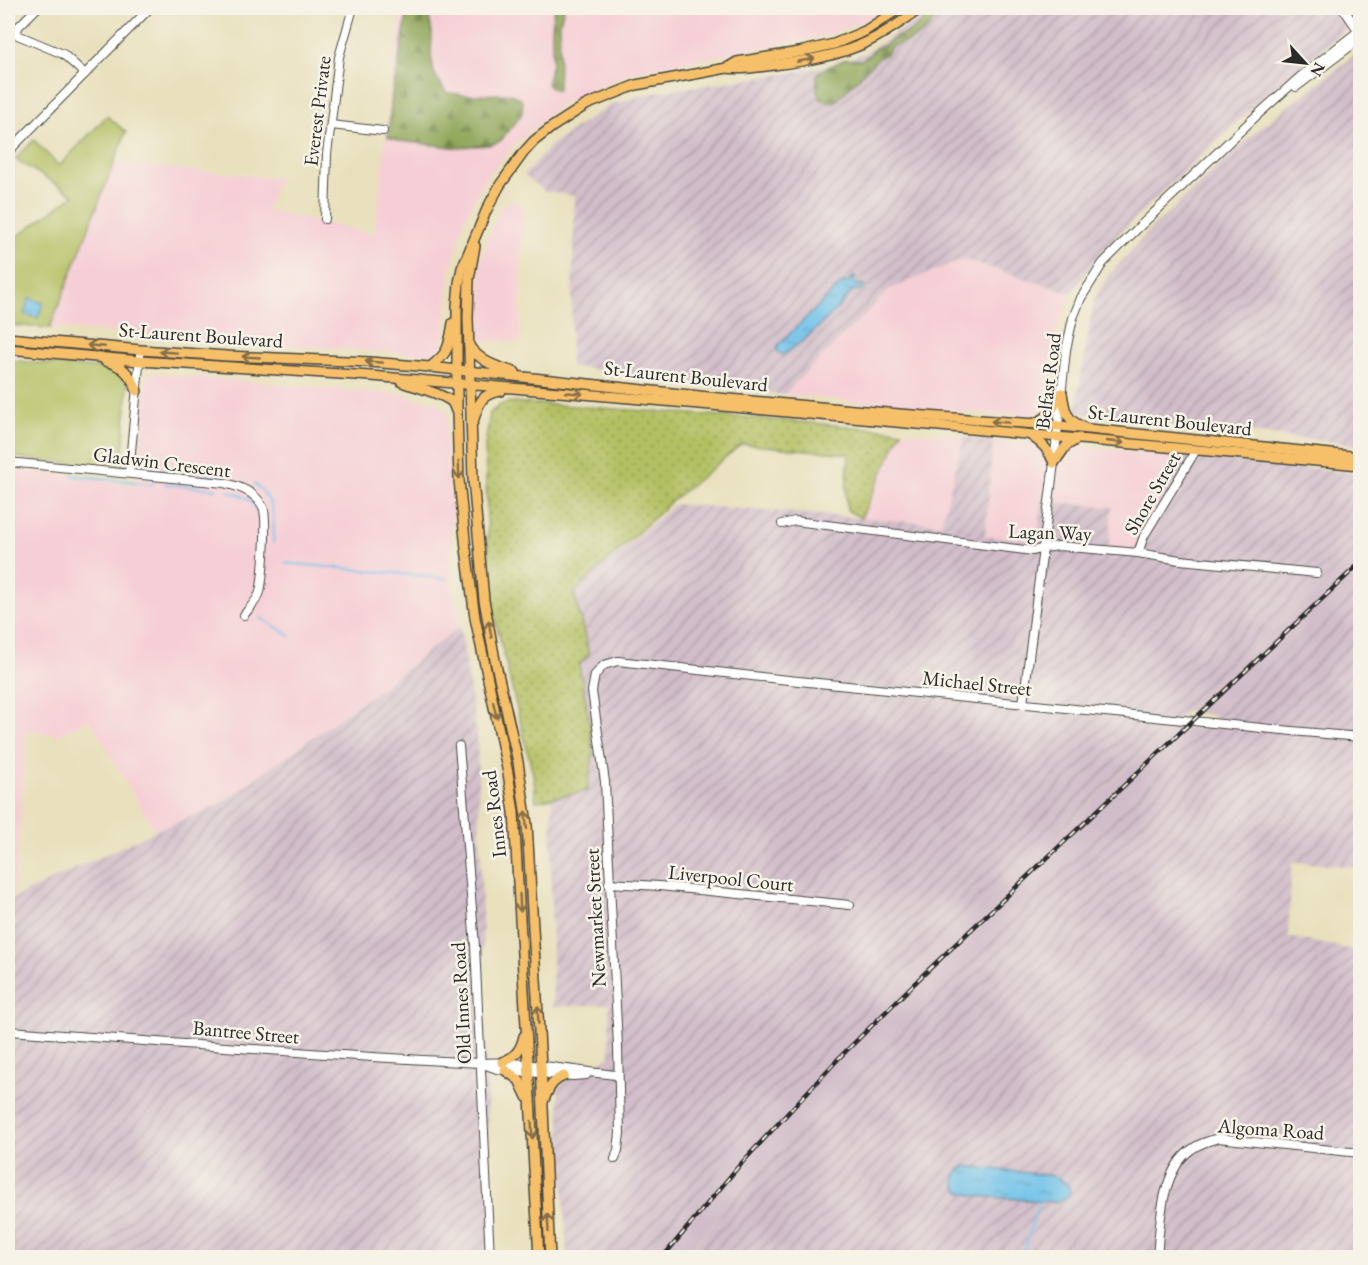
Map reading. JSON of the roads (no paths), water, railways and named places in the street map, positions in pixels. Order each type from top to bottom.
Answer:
[{"type":"main road","points":[[728,68],[736,62],[834,44],[865,31],[900,8]]},
{"type":"main road","points":[[430,367],[446,351],[457,306],[462,267],[487,209],[508,173],[524,152],[552,127],[586,105],[636,85],[728,68],[793,63],[839,53],[867,42],[921,8]]},
{"type":"main road","name":"Innes Road","points":[[476,238],[468,298],[473,479],[482,586],[519,769],[526,815],[550,1257]]},
{"type":"main road","name":"Innes Road","points":[[457,306],[459,480],[466,549],[479,638],[508,773],[514,812],[539,1257]]},
{"type":"main road","name":"St-Laurent Boulevard","points":[[8,338],[227,356],[430,367],[715,401],[1028,434],[1360,465]]},
{"type":"main road","points":[[469,346],[479,358],[491,364],[542,379]]},
{"type":"main road","name":"St-Laurent Boulevard","points":[[8,349],[140,361],[715,401]]},
{"type":"main road","points":[[85,356],[124,369],[133,380],[137,392]]},
{"type":"main road","points":[[388,378],[442,397],[453,403],[457,412]]},
{"type":"main road","points":[[471,430],[477,408],[483,398],[491,392],[515,388]]},
{"type":"main road","points":[[1030,424],[1048,416],[1062,393]]},
{"type":"main road","points":[[1062,393],[1065,411],[1069,418],[1091,430]]},
{"type":"main road","name":"St-Laurent Boulevard","points":[[777,407],[1058,426],[1360,457]]},
{"type":"main road","points":[[1028,434],[1045,446],[1054,463]]},
{"type":"main road","points":[[1054,463],[1066,446],[1080,438]]},
{"type":"main road","points":[[526,1028],[519,1051],[504,1066],[522,1083],[530,1105]]},
{"type":"main road","points":[[542,1104],[552,1083],[564,1076]]},
{"type":"street","points":[[11,32],[37,8]]},
{"type":"street","points":[[8,152],[150,8]]},
{"type":"street","name":"Everest Private","points":[[325,219],[325,188],[339,57],[353,8]]},
{"type":"street","points":[[1342,8],[1360,34]]},
{"type":"street","points":[[11,32],[63,54],[84,74]]},
{"type":"street","name":"Belfast Road","points":[[1023,704],[1044,548],[1066,350],[1073,318],[1081,298],[1103,263],[1254,118],[1300,77],[1360,34]]},
{"type":"street","points":[[331,125],[383,131]]},
{"type":"street","points":[[129,473],[141,350]]},
{"type":"street","name":"Shore Street","points":[[1138,553],[1144,536],[1196,450]]},
{"type":"street","name":"Gladwin Crescent","points":[[8,462],[129,473],[231,485],[244,489],[263,506],[266,521],[260,594],[244,615]]},
{"type":"street","name":"Lagan Way","points":[[782,524],[795,521],[1033,551],[1059,546],[1317,573]]},
{"type":"street","name":"Michael Street","points":[[595,675],[604,665],[618,661],[779,680],[1360,737]]},
{"type":"street","name":"Newmarket Street","points":[[595,675],[592,690],[604,782],[621,1133],[615,1159]]},
{"type":"street","name":"Old Innes Road","points":[[459,746],[474,934],[490,1257]]},
{"type":"street","name":"Liverpool Court","points":[[609,883],[850,905]]},
{"type":"street","name":"Bantree Street","points":[[8,1031],[368,1058],[481,1063],[541,1070],[564,1076],[618,1075]]},
{"type":"street","name":"Bantree Street","points":[[541,1070],[575,1070],[595,1074]]},
{"type":"street","name":"Algoma Road","points":[[1157,1257],[1165,1192],[1174,1168],[1194,1147],[1218,1138],[1360,1153]]},
{"type":"water","points":[[856,277],[853,282],[855,284],[865,286],[860,290],[853,290],[820,325],[792,349],[783,355],[777,351],[778,345],[841,284]]},
{"type":"water","points":[[29,298],[43,303],[38,318],[24,314]]},
{"type":"water","points":[[966,1166],[1055,1176],[1068,1185],[1070,1192],[1067,1198],[1055,1202],[977,1196],[960,1192],[955,1177],[958,1171]]},
{"type":"waterway","points":[[138,454],[138,464],[146,469],[191,472]]},
{"type":"waterway","points":[[202,474],[228,476]]},
{"type":"waterway","points":[[72,475],[153,484]]},
{"type":"waterway","points":[[165,484],[217,489]]},
{"type":"waterway","points":[[254,484],[270,503],[274,526],[273,543]]},
{"type":"waterway","points":[[228,491],[248,499],[255,507],[258,518]]},
{"type":"waterway","points":[[284,563],[447,579]]},
{"type":"waterway","points":[[261,618],[291,636]]},
{"type":"waterway","points":[[1022,1258],[1040,1201]]},
{"type":"railway","points":[[662,1258],[738,1167],[839,1058],[922,976],[1360,563]]}]
